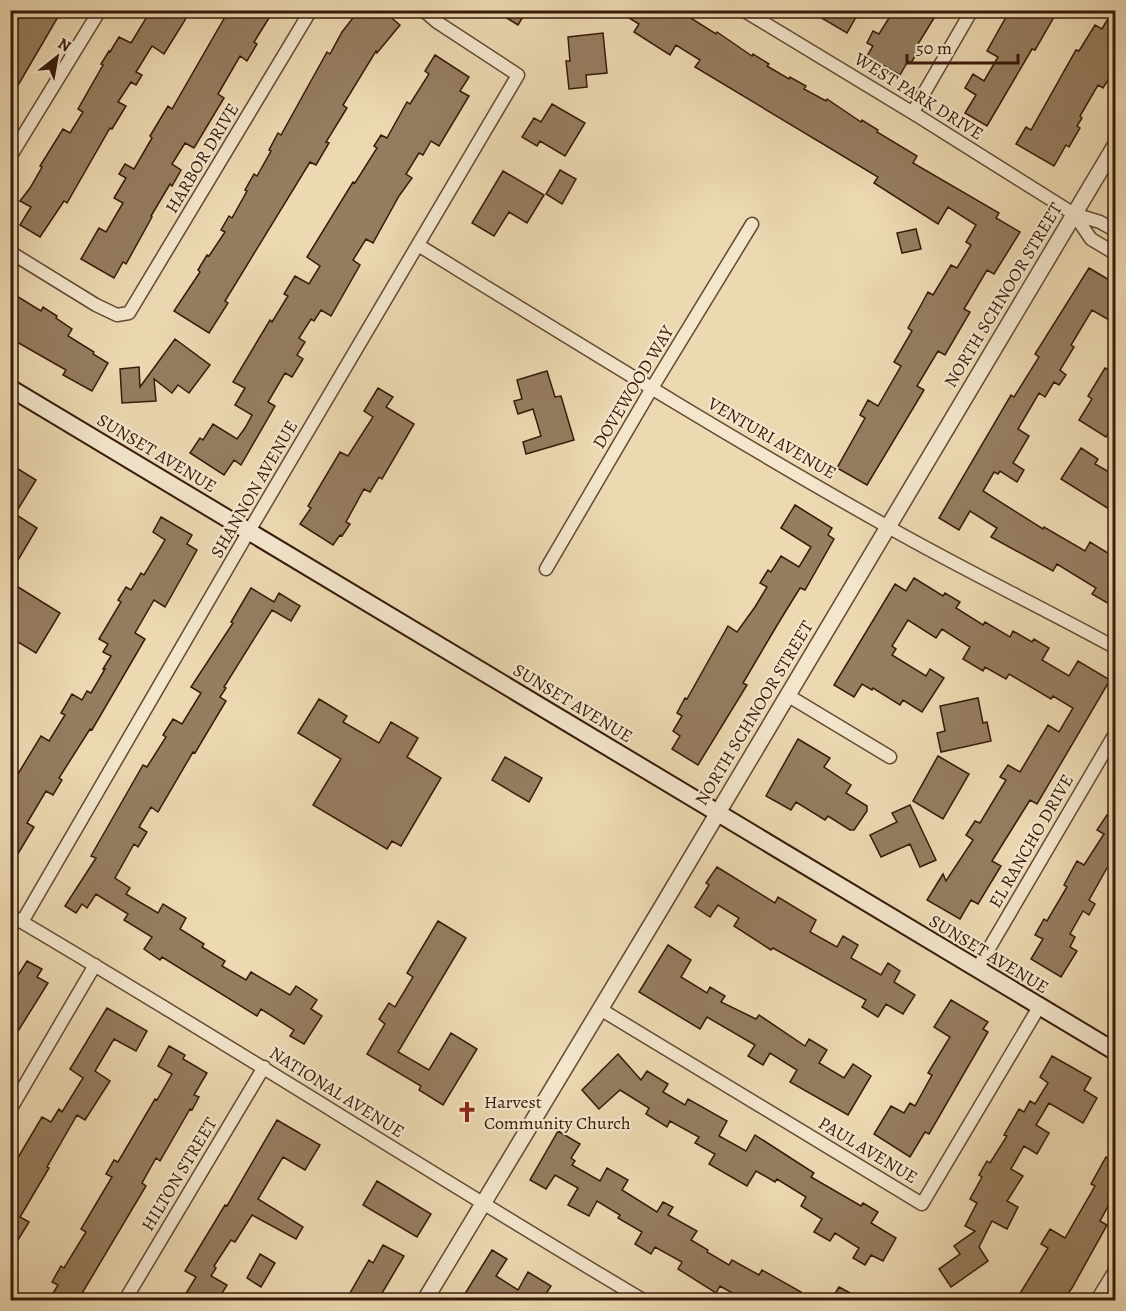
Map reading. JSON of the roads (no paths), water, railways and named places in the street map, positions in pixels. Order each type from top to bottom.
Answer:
[{"type":"main road","name":"SUNSET AVENUE","points":[[10,388],[1116,1052]]},
{"type":"street","points":[[10,157],[100,10]]},
{"type":"street","name":"HARBOR DRIVE","points":[[10,252],[96,305],[117,315],[129,313],[311,10]]},
{"type":"street","name":"SHANNON AVENUE","points":[[22,922],[518,75],[437,22],[423,10]]},
{"type":"street","name":"WEST PARK DRIVE","points":[[743,10],[913,112],[1074,214],[1100,222],[1116,231]]},
{"type":"street","points":[[913,112],[972,10]]},
{"type":"street","name":"NORTH SCHNOOR STREET","points":[[424,1300],[1116,144]]},
{"type":"street","name":"WEST PARK DRIVE","points":[[1074,214],[1091,239],[1116,254]]},
{"type":"street","name":"DOVEWOOD WAY","points":[[546,569],[752,224]]},
{"type":"street","name":"VENTURI AVENUE","points":[[418,245],[652,388],[887,527],[1116,648]]},
{"type":"street","points":[[787,695],[890,757]]},
{"type":"street","name":"EL RANCHO DRIVE","points":[[977,969],[1116,732]]},
{"type":"street","name":"NATIONAL AVENUE","points":[[10,915],[264,1067],[482,1204],[643,1300]]},
{"type":"street","points":[[10,1110],[95,965]]},
{"type":"street","name":"PAUL AVENUE","points":[[600,1009],[922,1204],[1039,1007]]},
{"type":"street","name":"HILTON STREET","points":[[125,1300],[264,1067]]},
{"type":"street","points":[[1096,1300],[1116,1269]]},
{"type":"place","name":"Harvest Community Church","points":[[467,1112]]}]
